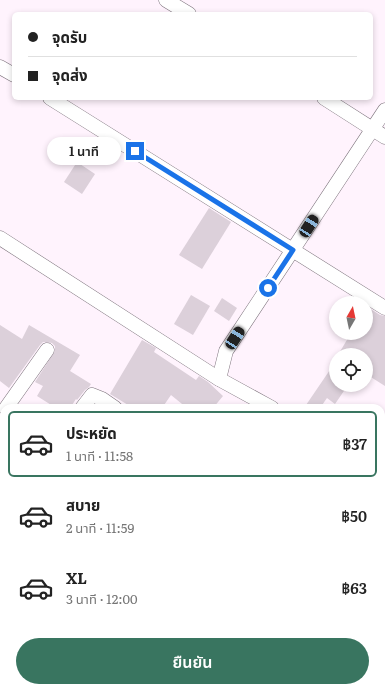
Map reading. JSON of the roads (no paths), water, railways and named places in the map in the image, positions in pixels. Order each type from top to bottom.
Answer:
[{"type":"street","points":[[166,0],[186,12]]},
{"type":"street","points":[[0,67],[12,74]]},
{"type":"street","points":[[57,100],[385,308]]},
{"type":"street","points":[[327,100],[385,137]]},
{"type":"street","points":[[219,379],[226,351],[385,110]]},
{"type":"street","points":[[0,238],[219,379],[265,404]]},
{"type":"street","points":[[9,404],[47,350]]},
{"type":"street","points":[[85,404],[92,395],[109,404]]}]
